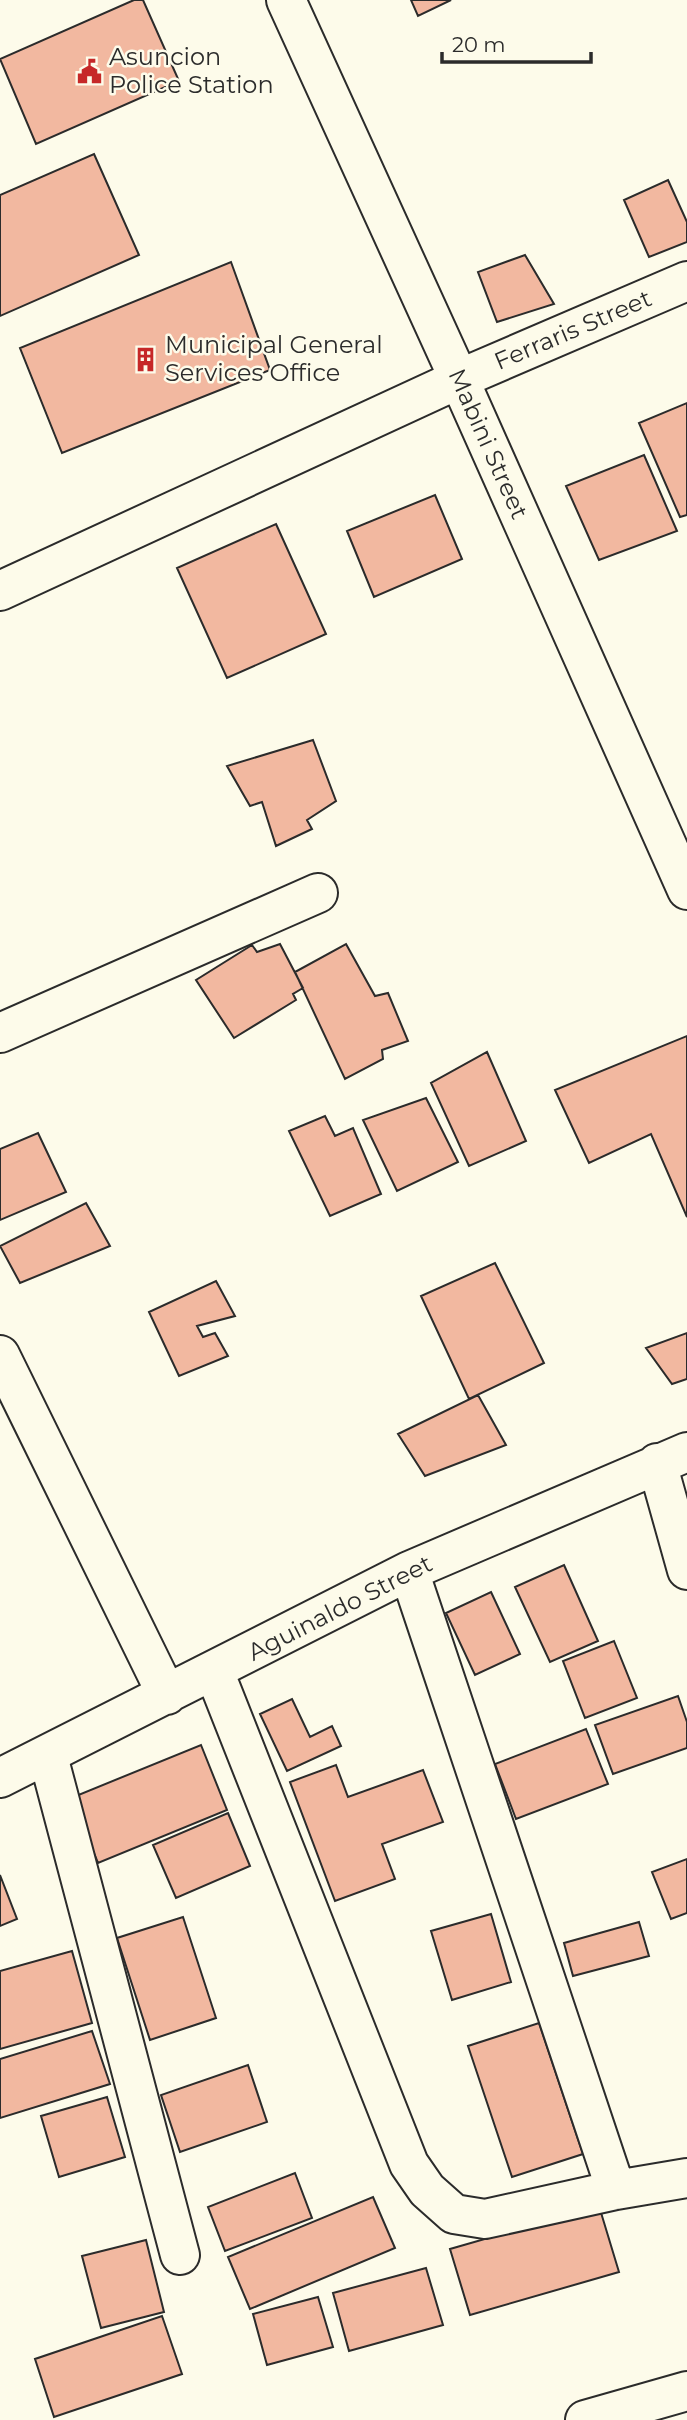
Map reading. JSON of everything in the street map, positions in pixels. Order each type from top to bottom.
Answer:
[{"type":"street","name":"Mabini Street","points":[[286,0],[687,890]]},
{"type":"street","name":"Ferraris Street","points":[[0,591],[459,379],[687,281]]},
{"type":"street","points":[[0,1033],[318,893]]},
{"type":"street","points":[[0,1355],[167,1695]]},
{"type":"street","points":[[672,1458],[687,1570]]},
{"type":"street","name":"Aguinaldo Street","points":[[0,1778],[409,1572],[672,1458]]},
{"type":"street","points":[[409,1572],[616,2190]]},
{"type":"street","points":[[215,1671],[409,2164],[427,2190],[454,2214],[485,2219],[616,2190],[687,2178]]},
{"type":"street","points":[[48,1756],[180,2255]]},
{"type":"street","points":[[585,2420],[687,2391]]},
{"type":"building","name":"Asuncion Police Station","points":[[134,0],[143,0],[179,81],[36,144],[0,59]]},
{"type":"building","points":[[411,0],[451,0],[418,16]]},
{"type":"building","points":[[94,154],[139,255],[0,316],[0,195]]},
{"type":"building","points":[[668,180],[687,222],[687,242],[649,257],[624,200]]},
{"type":"building","points":[[525,255],[554,304],[497,322],[478,272]]},
{"type":"building","name":"Municipal General Services Office","points":[[231,262],[270,370],[62,453],[20,348]]},
{"type":"building","points":[[687,403],[687,515],[680,517],[639,423]]},
{"type":"building","points":[[644,455],[677,531],[599,560],[566,486]]},
{"type":"building","points":[[435,495],[462,559],[374,597],[347,531]]},
{"type":"building","points":[[276,524],[326,634],[227,678],[177,568]]},
{"type":"building","points":[[313,740],[336,801],[307,820],[312,829],[276,846],[262,802],[250,806],[227,766]]},
{"type":"building","points":[[280,944],[303,988],[293,994],[296,1000],[234,1038],[196,980],[252,945],[257,952]]},
{"type":"building","points":[[346,944],[375,996],[388,993],[408,1041],[382,1050],[383,1059],[345,1079],[295,972]]},
{"type":"building","points":[[687,1036],[687,1217],[651,1134],[589,1163],[555,1090]]},
{"type":"building","points":[[487,1052],[526,1141],[469,1166],[431,1083]]},
{"type":"building","points":[[426,1098],[458,1162],[397,1191],[363,1120]]},
{"type":"building","points":[[325,1116],[335,1136],[353,1128],[381,1194],[330,1216],[289,1131]]},
{"type":"building","points":[[38,1133],[66,1192],[0,1220],[0,1149]]},
{"type":"building","points":[[86,1203],[110,1246],[20,1283],[0,1246]]},
{"type":"building","points":[[495,1263],[544,1363],[469,1399],[421,1296]]},
{"type":"building","points":[[216,1281],[235,1316],[197,1326],[203,1337],[215,1333],[228,1356],[179,1376],[149,1312]]},
{"type":"building","points":[[687,1333],[687,1379],[672,1384],[646,1348]]},
{"type":"building","points":[[478,1395],[506,1445],[425,1476],[398,1434]]},
{"type":"building","points":[[564,1565],[598,1641],[550,1662],[515,1587]]},
{"type":"building","points":[[491,1592],[520,1654],[475,1675],[446,1613]]},
{"type":"building","points":[[614,1641],[637,1698],[585,1718],[563,1661]]},
{"type":"building","points":[[678,1696],[687,1722],[687,1748],[613,1774],[595,1725]]},
{"type":"building","points":[[292,1699],[310,1737],[332,1726],[341,1746],[287,1771],[260,1714]]},
{"type":"building","points":[[586,1729],[608,1784],[516,1819],[495,1764]]},
{"type":"building","points":[[201,1745],[227,1810],[98,1863],[71,1798]]},
{"type":"building","points":[[336,1765],[348,1797],[423,1770],[443,1822],[382,1844],[395,1879],[335,1901],[290,1782]]},
{"type":"building","points":[[228,1813],[250,1866],[176,1898],[153,1845]]},
{"type":"building","points":[[687,1859],[687,1913],[671,1919],[652,1872]]},
{"type":"building","points":[[0,1875],[17,1919],[0,1926]]},
{"type":"building","points":[[491,1914],[511,1982],[452,2000],[431,1931]]},
{"type":"building","points":[[183,1917],[216,2018],[150,2040],[117,1938]]},
{"type":"building","points":[[639,1922],[649,1956],[573,1976],[564,1943]]},
{"type":"building","points":[[72,1951],[92,2023],[0,2049],[0,1971]]},
{"type":"building","points":[[539,2023],[583,2154],[512,2177],[468,2046]]},
{"type":"building","points":[[92,2031],[110,2084],[0,2118],[0,2059]]},
{"type":"building","points":[[248,2065],[267,2122],[180,2152],[161,2095]]},
{"type":"building","points":[[107,2097],[125,2157],[59,2177],[41,2116]]},
{"type":"building","points":[[295,2173],[312,2218],[225,2251],[208,2207]]},
{"type":"building","points":[[373,2197],[395,2248],[250,2309],[228,2257]]},
{"type":"building","points":[[599,2206],[619,2272],[470,2315],[450,2249]]},
{"type":"building","points":[[146,2240],[164,2312],[101,2328],[82,2256]]},
{"type":"building","points":[[426,2268],[443,2325],[349,2351],[333,2293]]},
{"type":"building","points":[[318,2297],[333,2347],[267,2365],[253,2314]]},
{"type":"building","points":[[162,2316],[182,2374],[54,2417],[35,2359]]},
{"type":"place","name":"Asuncion Police Station","points":[[89,71]]},
{"type":"place","name":"Municipal General Services Office","points":[[145,359]]}]
